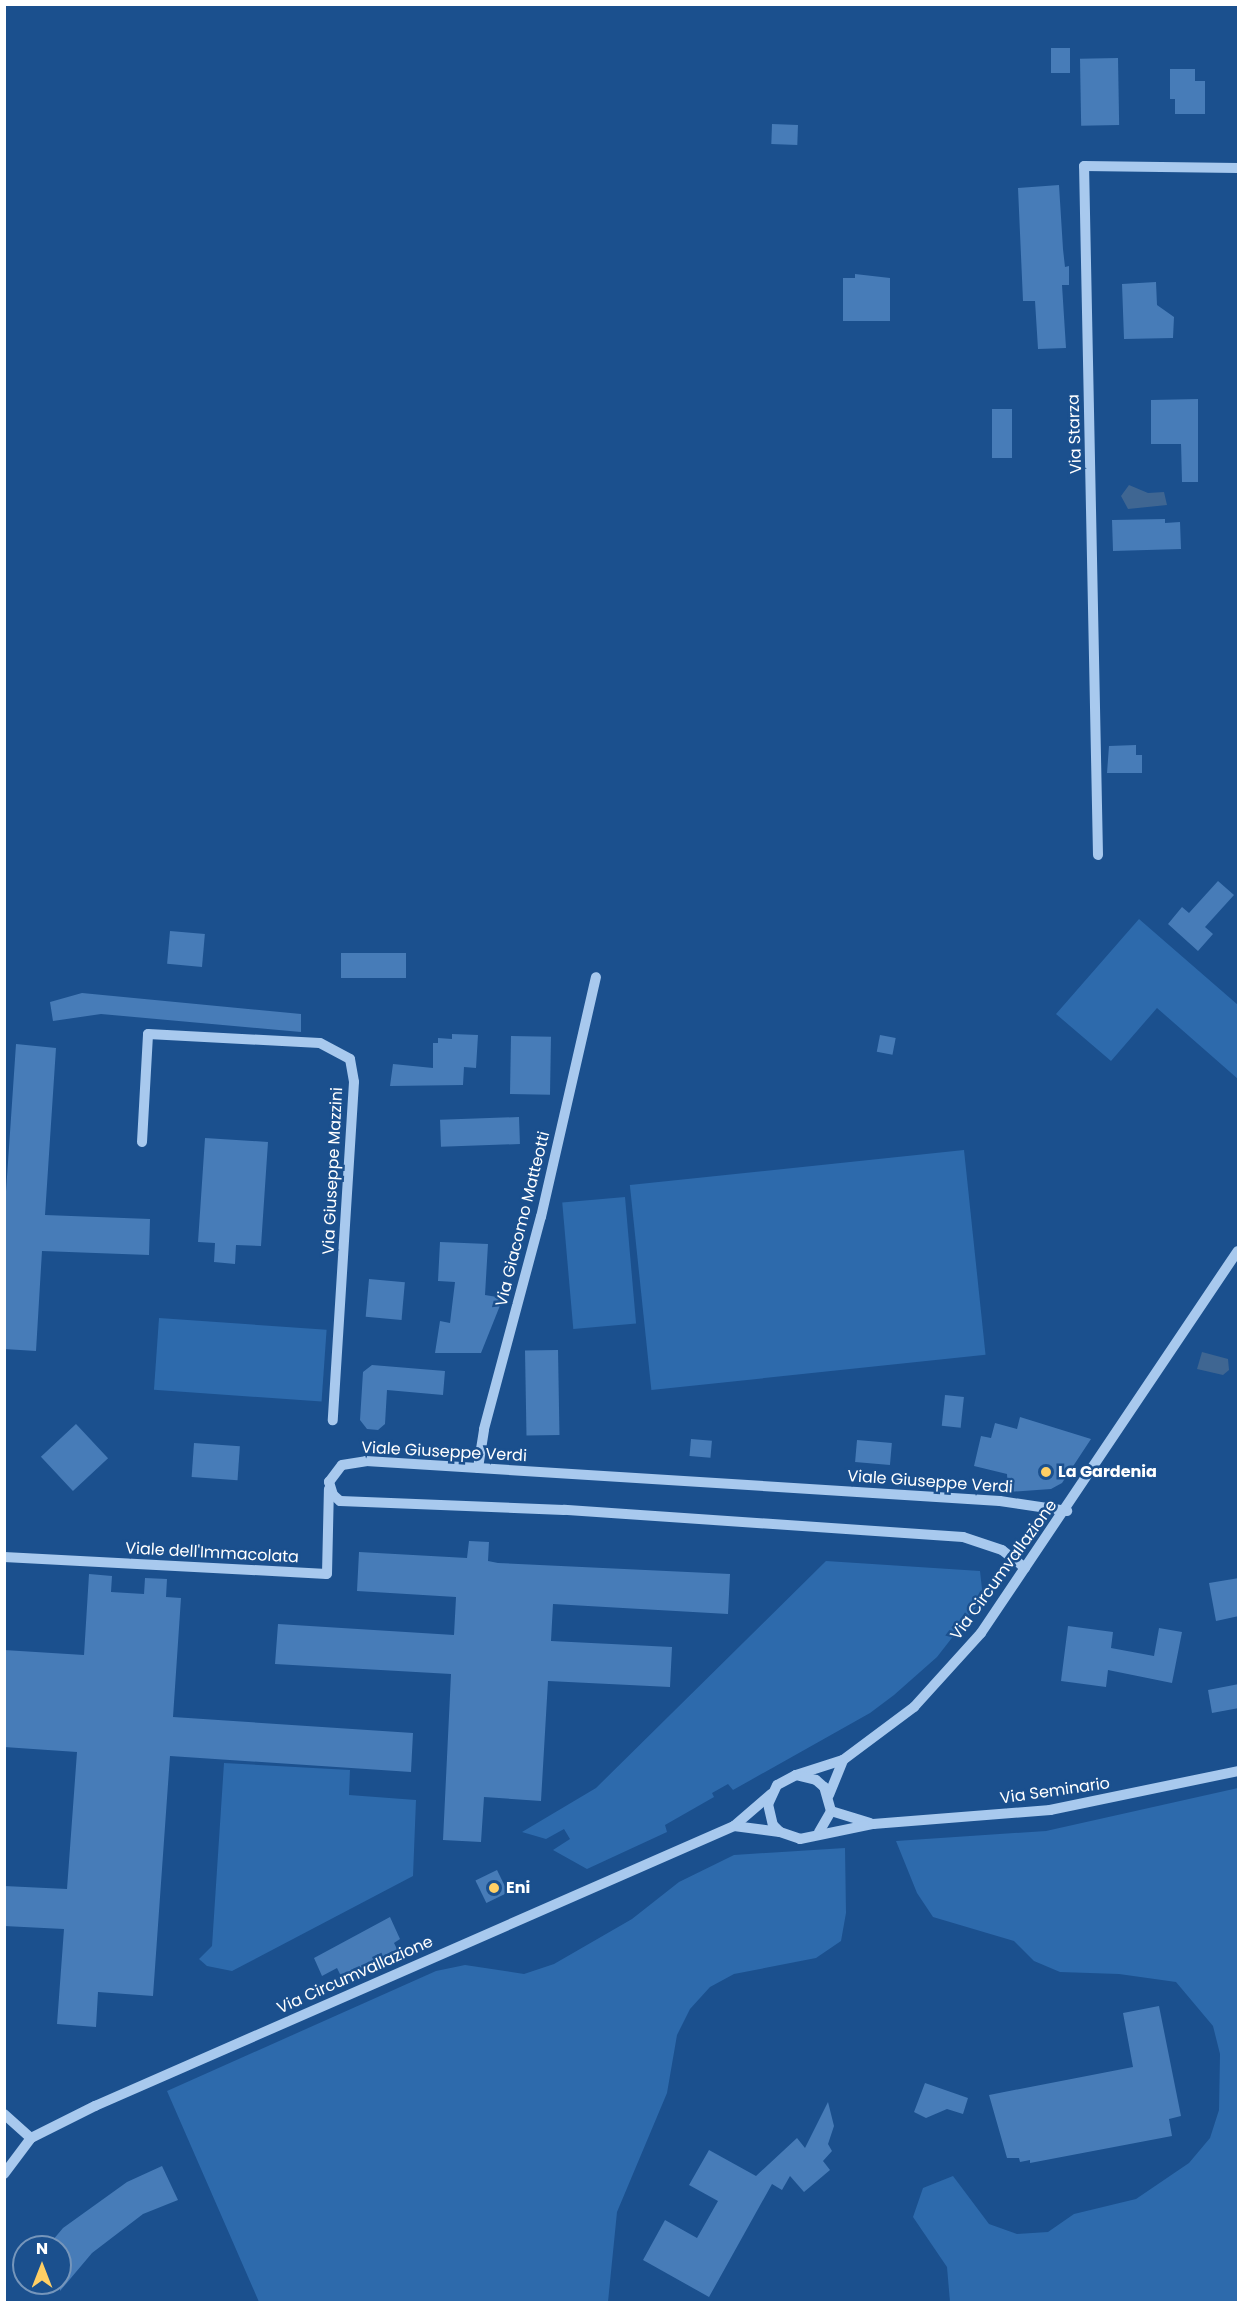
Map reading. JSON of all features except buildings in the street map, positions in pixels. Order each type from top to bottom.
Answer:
[{"type":"street","name":"Via Starza","points":[[1098,855],[1084,166],[1239,168]]},
{"type":"street","name":"Via Giacomo Matteotti","points":[[478,1468],[484,1429],[541,1217],[596,977]]},
{"type":"street","name":"Via Giuseppe Mazzini","points":[[142,1142],[148,1034],[320,1043],[350,1059],[354,1082],[333,1420]]},
{"type":"street","name":"Via Circumvallazione","points":[[796,1775],[843,1760],[914,1707],[981,1633],[1024,1568],[1067,1511],[1239,1251]]},
{"type":"street","name":"Viale Giuseppe Verdi","points":[[329,1482],[342,1465],[366,1461],[1000,1501],[1067,1511]]},
{"type":"street","name":"Viale dell'Immacolata","points":[[4,1557],[327,1574],[329,1482]]},
{"type":"street","points":[[329,1482],[339,1501],[575,1510],[963,1536],[1002,1551],[1024,1568]]},
{"type":"street","points":[[735,1826],[780,1832],[800,1839],[819,1832],[831,1811],[829,1795],[843,1760]]},
{"type":"street","name":"Via Seminario","points":[[819,1832],[873,1824],[1050,1810],[1239,1771]]},
{"type":"street","points":[[780,1832],[769,1815],[771,1794],[777,1785],[796,1775],[816,1780],[829,1795]]},
{"type":"street","name":"Via Circumvallazione","points":[[4,2174],[31,2138],[106,2101],[735,1826],[771,1794]]},
{"type":"street","name":"Via Seminario","points":[[831,1811],[873,1824]]},
{"type":"street","points":[[4,2114],[31,2138]]},
{"type":"shaded area","points":[[1129,485],[1148,493],[1164,492],[1167,505],[1128,509],[1121,496]]},
{"type":"shaded area","points":[[1139,919],[1238,1005],[1238,1079],[1157,1008],[1111,1061],[1056,1014]]},
{"type":"shaded area","points":[[964,1150],[986,1355],[651,1390],[630,1185]]},
{"type":"shaded area","points":[[625,1197],[636,1324],[573,1329],[562,1202]]},
{"type":"shaded area","points":[[159,1318],[327,1330],[322,1402],[154,1390]]},
{"type":"shaded area","points":[[1202,1352],[1228,1359],[1229,1370],[1223,1375],[1197,1369]]},
{"type":"shaded area","points":[[826,1561],[980,1571],[983,1598],[937,1657],[870,1713],[733,1790],[728,1784],[712,1793],[714,1797],[665,1825],[667,1832],[587,1869],[553,1850],[570,1839],[564,1829],[546,1839],[522,1832],[596,1788]]},
{"type":"shaded area","points":[[224,1763],[350,1770],[349,1795],[416,1800],[413,1876],[232,1971],[207,1966],[199,1959],[212,1946]]},
{"type":"shaded area","points":[[1238,1788],[1238,2302],[950,2302],[947,2267],[913,2217],[923,2188],[953,2176],[989,2224],[1017,2234],[1048,2232],[1074,2214],[1136,2199],[1189,2163],[1210,2138],[1219,2110],[1220,2054],[1213,2026],[1176,1982],[1119,1974],[1060,1972],[1034,1961],[1014,1941],[933,1917],[917,1893],[896,1841],[1046,1831]]},
{"type":"shaded area","points":[[845,1848],[846,1913],[841,1941],[816,1958],[734,1974],[710,1987],[690,2009],[677,2035],[667,2093],[617,2212],[608,2302],[259,2302],[167,2091],[436,1971],[465,1965],[524,1974],[554,1964],[632,1919],[679,1882],[734,1855]]},
{"type":"place","name":"La Gardenia","points":[[1046,1472]]},
{"type":"place","name":"Eni","points":[[494,1888]]}]
